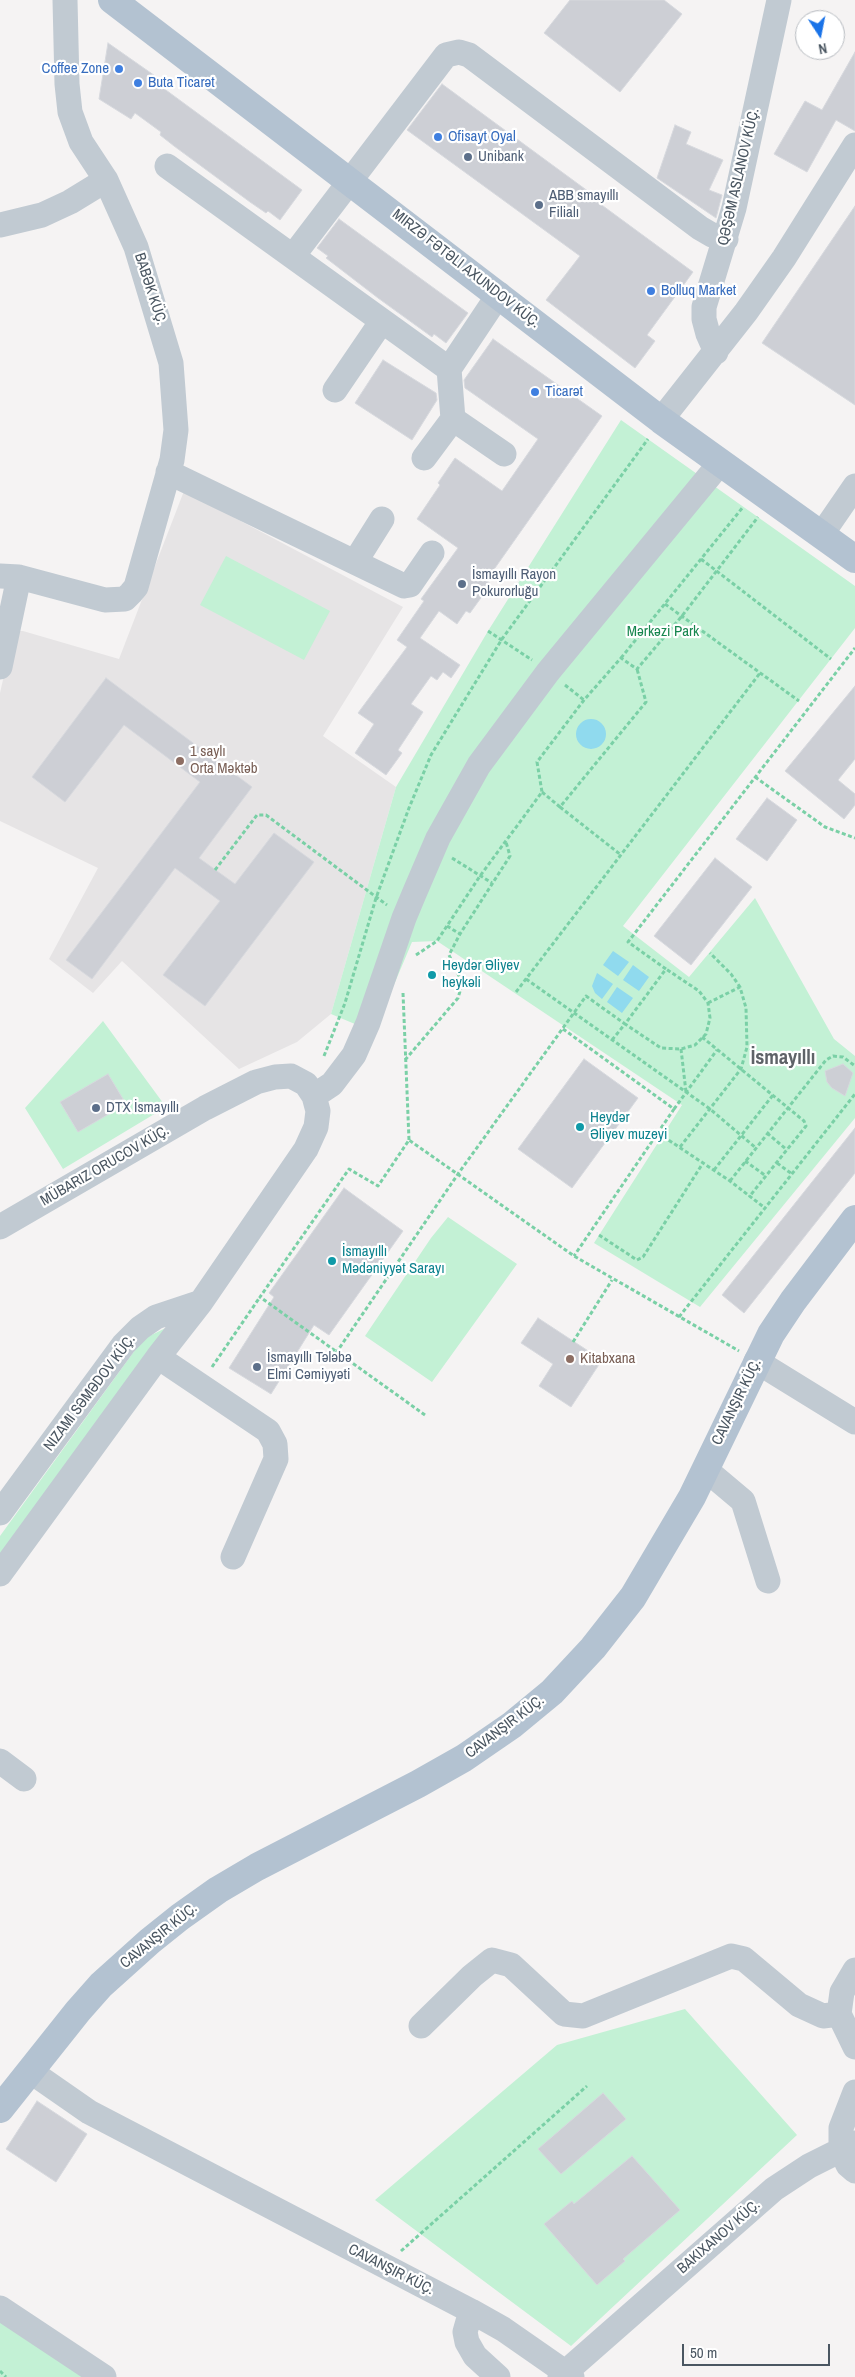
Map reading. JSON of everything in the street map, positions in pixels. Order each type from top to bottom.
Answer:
[{"type":"main road","name":"MIRZƏ FƏTƏLI AXUNDOV KÜÇ.","points":[[112,0],[499,294],[661,420],[855,559]]},
{"type":"main road","points":[[0,2109],[101,1985],[144,1946],[180,1917],[218,1890],[257,1867],[418,1784],[464,1758],[512,1725],[552,1692],[593,1648],[633,1597],[692,1497],[756,1361],[793,1301],[851,1232]]},
{"type":"street","name":"BABƏK KÜÇ.","points":[[10,576],[114,601],[125,599],[136,587],[168,472],[176,430],[171,363],[136,247],[106,180],[81,142],[70,112],[67,84],[65,0]]},
{"type":"street","name":"QƏŞƏM ASLANOV KÜÇ.","points":[[716,352],[708,334],[704,318],[704,307],[726,239],[779,0]]},
{"type":"street","points":[[293,256],[446,55],[459,52],[468,55],[700,228],[712,235],[726,239]]},
{"type":"street","points":[[661,420],[716,352],[784,258],[855,145]]},
{"type":"street","points":[[167,166],[449,369]]},
{"type":"street","points":[[0,225],[42,215],[70,202],[106,180]]},
{"type":"street","points":[[424,458],[453,419],[449,369],[499,294]]},
{"type":"street","points":[[335,390],[382,321]]},
{"type":"street","points":[[453,419],[504,454]]},
{"type":"street","points":[[0,1574],[158,1357],[201,1302],[306,1149],[316,1127],[318,1111],[310,1090],[332,1084],[354,1054],[368,1023],[404,918],[434,848],[460,796],[503,730],[721,462]]},
{"type":"street","points":[[168,472],[404,586],[410,585],[432,553]]},
{"type":"street","points":[[822,534],[855,486]]},
{"type":"street","points":[[355,562],[382,519]]},
{"type":"street","points":[[0,667],[10,576]]},
{"type":"street","name":"MÜBARIZ ORUCOV KÜÇ.","points":[[0,1227],[233,1092],[275,1077],[291,1076],[310,1090]]},
{"type":"street","name":"NIZAMI SƏMƏDOV KÜÇ.","points":[[0,1513],[124,1344],[140,1328],[156,1317],[201,1302]]},
{"type":"street","points":[[158,1357],[268,1432],[275,1444],[276,1459],[233,1557]]},
{"type":"street","points":[[756,1361],[855,1422]]},
{"type":"street","points":[[705,1469],[743,1501],[768,1581]]},
{"type":"street","points":[[0,1761],[24,1779]]},
{"type":"street","points":[[421,2026],[472,1976],[492,1960],[511,1965],[564,2014],[583,2016],[732,1956],[744,1959],[799,2005],[823,2016],[839,2014]]},
{"type":"street","points":[[855,1970],[842,1992],[839,2014],[855,2047]]},
{"type":"street","points":[[30,2071],[89,2112],[503,2329],[566,2375],[774,2190],[809,2166],[848,2146]]},
{"type":"street","points":[[855,2092],[841,2128],[848,2146],[848,2165],[855,2171]]},
{"type":"street","points":[[0,2308],[104,2377]]},
{"type":"street","points":[[471,2311],[465,2332],[467,2342],[475,2356],[498,2377]]},
{"type":"path","points":[[310,1090],[345,1003],[376,898],[408,808],[431,755],[464,698],[502,639],[661,420]]},
{"type":"path","points":[[621,855],[542,792],[537,762],[584,700],[621,658],[744,506]]},
{"type":"path","points":[[637,669],[682,616],[758,516]]},
{"type":"path","points":[[701,558],[831,659]]},
{"type":"path","points":[[665,604],[799,701]]},
{"type":"path","points":[[336,1353],[458,1174],[586,996],[661,1048],[681,1049],[695,1045],[706,1034],[710,1018],[708,1003],[699,991],[628,942],[855,648]]},
{"type":"path","points":[[560,806],[646,702],[637,669],[621,658]]},
{"type":"path","points":[[516,992],[760,673]]},
{"type":"path","points":[[755,777],[825,827],[855,838]]},
{"type":"path","points":[[414,958],[419,951],[437,940],[480,876],[542,792]]},
{"type":"path","points":[[215,870],[257,815],[266,815],[404,918]]},
{"type":"path","points":[[405,1060],[458,998],[461,988],[460,978],[449,955],[460,934],[510,856],[506,842]]},
{"type":"path","points":[[434,848],[492,883]]},
{"type":"path","points":[[447,926],[460,934]]},
{"type":"path","points":[[680,1147],[741,1069],[748,1047],[746,1008],[740,986],[732,974],[710,953]]},
{"type":"path","points":[[612,1040],[666,968]]},
{"type":"path","points":[[526,979],[710,1109],[756,1148]]},
{"type":"path","points":[[212,1366],[348,1169],[378,1186],[409,1140],[403,985]]},
{"type":"path","points":[[708,1003],[740,986]]},
{"type":"path","points":[[563,1029],[674,1109]]},
{"type":"path","points":[[702,1037],[788,1107],[804,1121],[806,1126],[749,1196]]},
{"type":"path","points":[[681,1049],[686,1092]]},
{"type":"path","points":[[574,1256],[658,1132],[717,1050]]},
{"type":"path","points":[[730,1181],[826,1060],[833,1056],[843,1057],[855,1066]]},
{"type":"path","points":[[679,1317],[855,1094]]},
{"type":"path","points":[[714,1170],[772,1095]]},
{"type":"path","points":[[658,1132],[730,1181],[765,1208]]},
{"type":"path","points":[[767,1133],[786,1150]]},
{"type":"path","points":[[409,1140],[574,1256],[612,1280],[756,1361]]},
{"type":"path","points":[[746,1161],[766,1176]]},
{"type":"path","points":[[776,1162],[792,1174]]},
{"type":"path","points":[[599,1235],[637,1260],[643,1257],[703,1163]]},
{"type":"path","points":[[573,1342],[612,1280]]},
{"type":"path","points":[[260,1297],[425,1415]]},
{"type":"path","points":[[384,2267],[587,2086]]},
{"type":"path","points":[[0,2371],[6,2377]]},
{"type":"shaded area","name":"1 saylı Orta Məktəb","points":[[184,491],[403,607],[323,736],[396,787],[331,1014],[297,1042],[239,1069],[122,961],[93,993],[49,959],[98,868],[0,821],[0,693],[14,631],[23,631],[119,659]]},
{"type":"green space","name":"Mərkəzi Park","points":[[621,420],[855,586],[855,628],[623,926],[689,977],[755,898],[834,1039],[855,1056],[855,1118],[700,1307],[594,1243],[682,1105],[437,941],[412,942],[374,1032],[331,1014],[396,787],[488,631]]},
{"type":"green space","points":[[226,556],[330,611],[304,660],[200,605]]},
{"type":"green space","points":[[103,1021],[166,1107],[63,1169],[25,1108]]},
{"type":"green space","points":[[448,1217],[517,1264],[432,1382],[365,1336],[431,1238]]},
{"type":"green space","points":[[172,1325],[0,1559],[0,1536],[143,1339]]},
{"type":"green space","points":[[685,2009],[797,2135],[571,2346],[375,2200],[557,2045]]},
{"type":"green space","points":[[0,2318],[86,2377],[0,2377]]},
{"type":"water","points":[[591,719],[601,724],[606,734],[601,744],[591,749],[581,744],[576,734],[581,724]]},
{"type":"water","points":[[613,951],[629,962],[618,976],[603,965]]},
{"type":"water","points":[[633,965],[649,977],[639,991],[623,980]]},
{"type":"water","points":[[597,973],[613,984],[602,999],[595,993],[592,986]]},
{"type":"water","points":[[617,987],[633,998],[622,1013],[607,1002]]},
{"type":"building","points":[[570,0],[664,0],[682,14],[620,92],[544,33]]},
{"type":"building","points":[[108,43],[158,78],[155,82],[302,190],[280,220],[268,211],[266,213],[250,202],[174,146],[160,135],[161,132],[135,113],[131,119],[99,99]]},
{"type":"building","points":[[855,52],[855,131],[836,120],[807,172],[774,154],[805,101],[822,110]]},
{"type":"building","points":[[442,84],[600,200],[599,203],[693,272],[647,335],[655,341],[635,368],[546,300],[580,256],[407,130]]},
{"type":"building","points":[[675,125],[691,132],[686,144],[723,160],[709,190],[722,195],[716,218],[657,178]]},
{"type":"building","points":[[855,206],[855,405],[762,343]]},
{"type":"building","points":[[339,219],[468,313],[446,343],[434,334],[432,337],[378,298],[326,258],[328,256],[317,248]]},
{"type":"building","points":[[493,339],[602,416],[495,568],[487,581],[491,584],[470,613],[466,611],[457,624],[439,611],[420,638],[460,665],[451,678],[443,672],[437,680],[431,676],[411,704],[423,712],[398,750],[402,753],[386,775],[355,753],[374,724],[358,713],[407,647],[397,640],[424,601],[421,599],[458,548],[417,519],[440,485],[438,483],[455,458],[502,491],[538,439],[465,388],[464,380]]},
{"type":"building","points":[[383,360],[436,393],[437,400],[412,440],[355,403]]},
{"type":"building","points":[[106,678],[252,787],[199,858],[235,884],[274,833],[314,862],[205,1006],[163,975],[220,901],[175,868],[92,979],[66,960],[200,782],[124,725],[65,802],[32,777]]},
{"type":"building","points":[[855,686],[855,759],[838,780],[855,794],[855,805],[844,819],[785,771]]},
{"type":"building","points":[[767,798],[797,820],[767,861],[736,839]]},
{"type":"building","points":[[715,858],[752,887],[691,965],[654,936]]},
{"type":"building","points":[[584,1059],[638,1098],[572,1188],[518,1149]]},
{"type":"building","points":[[843,1064],[853,1073],[845,1096],[832,1088],[827,1082],[825,1071]]},
{"type":"building","points":[[108,1074],[126,1104],[78,1132],[60,1102]]},
{"type":"building","points":[[855,1128],[855,1173],[744,1313],[722,1295]]},
{"type":"building","points":[[344,1188],[403,1231],[329,1335],[314,1325],[271,1394],[229,1368],[274,1297],[269,1293]]},
{"type":"building","points":[[538,1318],[602,1360],[571,1407],[539,1386],[553,1364],[521,1343]]},
{"type":"building","points":[[603,2093],[626,2119],[561,2174],[538,2149]]},
{"type":"building","points":[[37,2101],[87,2134],[56,2182],[6,2149]]},
{"type":"building","points":[[632,2156],[680,2210],[623,2259],[625,2261],[597,2285],[544,2224],[572,2201],[574,2204]]},
{"type":"place","name":"Coffee Zone","points":[[119,69]]},
{"type":"place","name":"Buta Ticarət","points":[[138,83]]},
{"type":"place","name":"Ofisayt Oyal","points":[[438,137]]},
{"type":"place","name":"Unibank","points":[[468,157]]},
{"type":"place","name":"ABB smayıllı Filialı","points":[[539,205]]},
{"type":"place","name":"Bolluq Market","points":[[651,291]]},
{"type":"place","name":"Ticarət","points":[[535,392]]},
{"type":"place","name":"İsmayıllı Rayon Pokurorluğu","points":[[462,584]]},
{"type":"place","name":"1 saylı Orta Məktəb","points":[[180,761]]},
{"type":"place","name":"Heydər Əliyev heykəli","points":[[432,975]]},
{"type":"place","name":"DTX İsmayıllı","points":[[96,1108]]},
{"type":"place","name":"Heydər Əliyev muzeyi","points":[[580,1127]]},
{"type":"place","name":"İsmayıllı Mədəniyyət Sarayı","points":[[332,1261]]},
{"type":"place","name":"Kitabxana","points":[[570,1359]]},
{"type":"place","name":"İsmayıllı Tələbə Elmi Cəmiyyəti","points":[[257,1367]]},
{"type":"district","name":"İsmayıllı","points":[[783,1059]]}]
